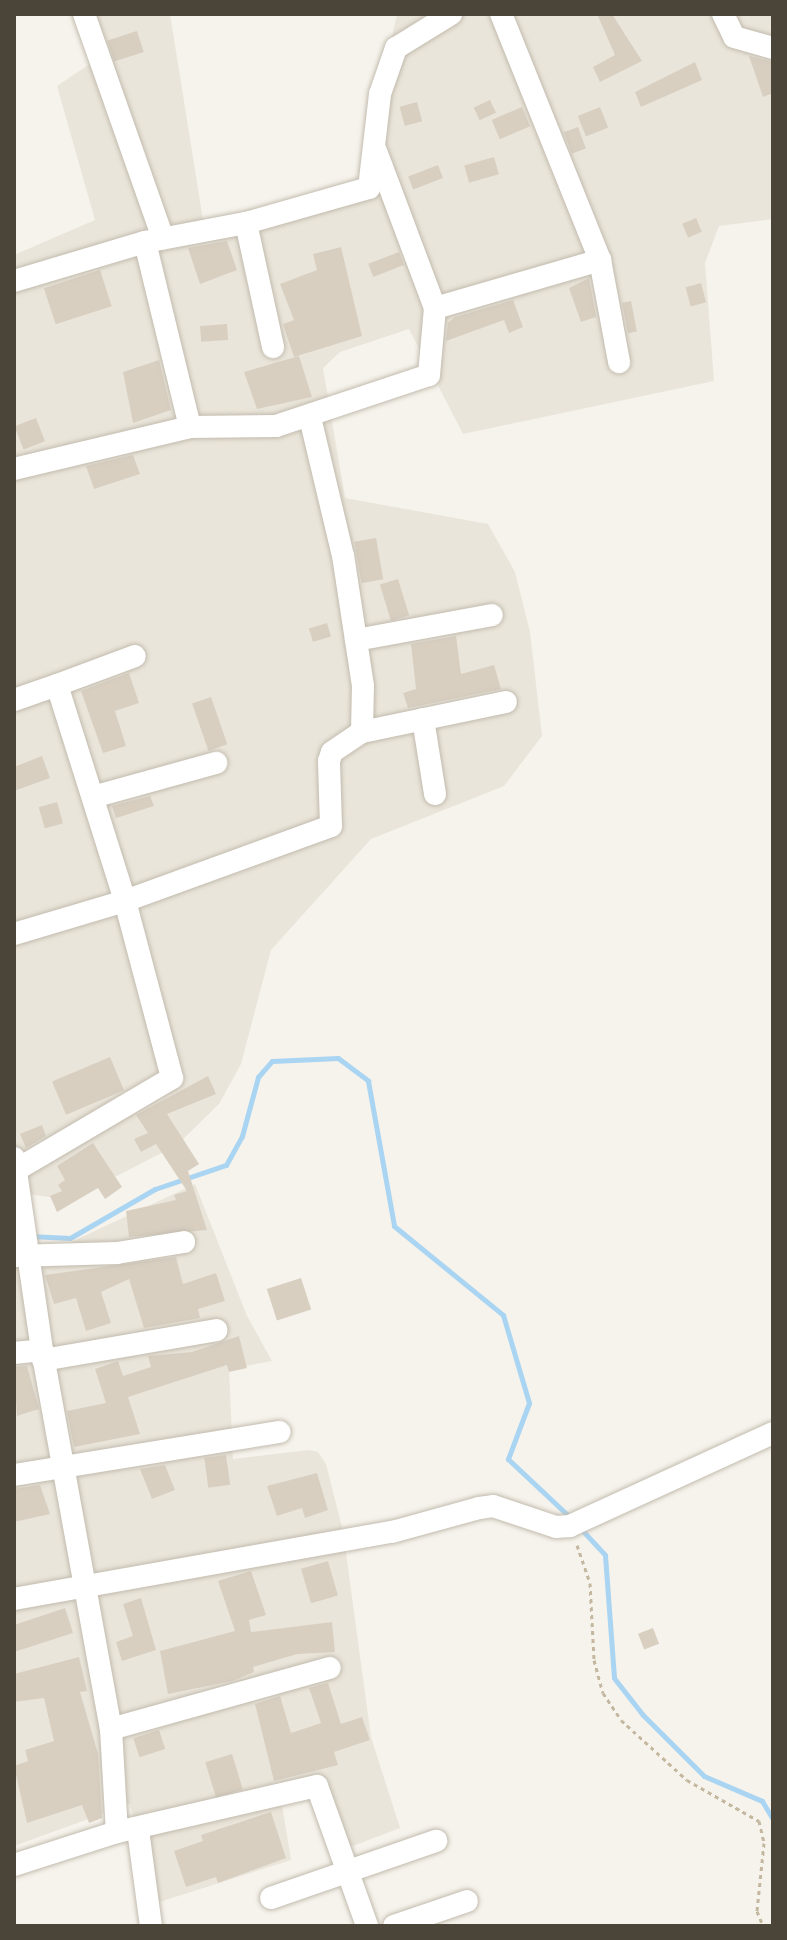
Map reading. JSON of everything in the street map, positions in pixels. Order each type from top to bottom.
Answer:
[{"type":"street","points":[[84,14],[154,240],[190,427]]},
{"type":"street","points":[[14,281],[154,240],[246,223],[369,188],[376,151],[380,94],[396,48],[451,14]]},
{"type":"street","points":[[501,14],[600,260],[619,362]]},
{"type":"street","points":[[723,14],[734,37],[773,48]]},
{"type":"street","points":[[14,469],[190,427],[257,428],[310,418],[429,375],[435,308],[376,151]]},
{"type":"street","points":[[246,223],[273,347]]},
{"type":"street","points":[[435,308],[600,260]]},
{"type":"street","points":[[310,418],[356,640],[362,732]]},
{"type":"street","points":[[356,640],[492,615]]},
{"type":"street","points":[[14,700],[135,656]]},
{"type":"street","points":[[57,685],[125,901],[172,1078],[15,1164],[22,1251],[111,1729],[127,1831],[151,1926]]},
{"type":"street","points":[[14,934],[125,901],[331,826],[329,761],[332,752],[362,732],[506,702]]},
{"type":"street","points":[[423,719],[435,794]]},
{"type":"street","points":[[93,797],[216,763]]},
{"type":"street","points":[[22,1251],[117,1253],[184,1242]]},
{"type":"street","points":[[14,1353],[42,1355],[216,1330]]},
{"type":"street","points":[[14,1475],[62,1464],[280,1432]]},
{"type":"street","points":[[14,1599],[392,1532],[493,1506],[566,1526],[773,1433]]},
{"type":"street","points":[[111,1729],[330,1668]]},
{"type":"street","points":[[14,1865],[127,1831],[317,1786],[367,1926]]},
{"type":"street","points":[[271,1898],[436,1841]]},
{"type":"street","points":[[394,1926],[467,1901]]},
{"type":"path","points":[[566,1526],[584,1558],[594,1660],[603,1693],[621,1720],[687,1780],[759,1821],[764,1843],[757,1911],[763,1926]]},
{"type":"shaded area","points":[[88,14],[170,14],[203,220],[339,198],[361,181],[397,14],[773,14],[773,219],[719,226],[705,263],[714,381],[463,434],[409,329],[340,352],[323,368],[345,498],[488,524],[515,572],[530,632],[542,736],[504,786],[371,839],[271,950],[241,1064],[219,1104],[177,1145],[70,1200],[14,1192],[14,255],[95,220],[57,86],[100,57]]},
{"type":"shaded area","points":[[195,1184],[247,1316],[272,1361],[229,1369],[233,1459],[309,1450],[318,1452],[326,1464],[343,1531],[371,1737],[400,1828],[350,1847],[328,1794],[282,1805],[291,1860],[156,1903],[130,1804],[14,1846],[14,1254],[65,1245]]},
{"type":"building","points":[[597,14],[612,14],[642,61],[600,82],[593,67],[615,55]]},
{"type":"building","points":[[137,31],[144,52],[114,62],[108,41]]},
{"type":"building","points":[[749,56],[773,62],[773,93],[763,97]]},
{"type":"building","points":[[695,62],[702,80],[641,107],[635,92]]},
{"type":"building","points":[[490,100],[496,113],[480,120],[474,108]]},
{"type":"building","points":[[417,102],[422,121],[405,126],[400,107]]},
{"type":"building","points":[[522,107],[530,126],[500,139],[492,120]]},
{"type":"building","points":[[600,107],[608,127],[586,136],[578,116]]},
{"type":"building","points":[[578,127],[586,149],[572,154],[564,132]]},
{"type":"building","points":[[494,157],[499,174],[469,183],[464,166]]},
{"type":"building","points":[[438,165],[443,178],[413,190],[408,176]]},
{"type":"building","points":[[696,218],[702,232],[688,238],[682,224]]},
{"type":"building","points":[[227,241],[237,270],[200,284],[188,248]]},
{"type":"building","points":[[341,247],[362,336],[294,357],[283,324],[294,320],[280,284],[317,270],[313,254]]},
{"type":"building","points":[[399,252],[404,265],[373,277],[368,264]]},
{"type":"building","points":[[100,270],[112,306],[56,324],[44,288]]},
{"type":"building","points":[[589,278],[596,317],[581,322],[569,288]]},
{"type":"building","points":[[701,283],[706,302],[691,306],[686,287]]},
{"type":"building","points":[[513,300],[523,327],[509,333],[504,320],[446,341],[448,323],[455,317]]},
{"type":"building","points":[[631,301],[637,331],[628,333],[622,303]]},
{"type":"building","points":[[227,324],[228,340],[201,342],[200,326]]},
{"type":"building","points":[[299,356],[312,397],[257,409],[244,372]]},
{"type":"building","points":[[159,360],[171,410],[133,423],[123,372]]},
{"type":"building","points":[[36,418],[45,441],[23,450],[15,426]]},
{"type":"building","points":[[133,455],[140,474],[94,489],[86,466]]},
{"type":"building","points":[[376,538],[383,579],[362,583],[354,542]]},
{"type":"building","points":[[398,579],[409,615],[391,621],[380,585]]},
{"type":"building","points":[[327,623],[331,636],[313,642],[309,629]]},
{"type":"building","points":[[456,636],[461,674],[494,665],[501,689],[408,708],[403,693],[416,689],[411,644]]},
{"type":"building","points":[[129,673],[139,703],[115,711],[126,746],[103,753],[81,691]]},
{"type":"building","points":[[211,697],[227,744],[208,751],[192,704]]},
{"type":"building","points":[[42,756],[50,778],[14,791],[14,767]]},
{"type":"building","points":[[150,796],[154,806],[116,818],[112,806]]},
{"type":"building","points":[[57,802],[63,823],[45,828],[39,807]]},
{"type":"building","points":[[110,1057],[124,1090],[66,1115],[52,1082]]},
{"type":"building","points":[[208,1076],[216,1094],[167,1114],[199,1164],[188,1171],[207,1230],[129,1237],[126,1211],[176,1200],[174,1195],[187,1191],[156,1144],[141,1152],[134,1139],[148,1133],[136,1115]]},
{"type":"building","points":[[42,1125],[46,1136],[26,1148],[20,1134]]},
{"type":"building","points":[[93,1143],[122,1187],[105,1199],[98,1188],[57,1212],[50,1196],[62,1191],[58,1185],[65,1180],[57,1166]]},
{"type":"building","points":[[176,1257],[183,1284],[216,1273],[225,1301],[198,1309],[200,1318],[144,1328],[129,1279],[101,1292],[111,1323],[86,1331],[76,1298],[54,1304],[45,1275]]},
{"type":"building","points":[[301,1278],[311,1309],[277,1321],[267,1289]]},
{"type":"building","points":[[239,1336],[247,1368],[229,1372],[227,1365],[128,1397],[140,1434],[74,1447],[67,1411],[106,1403],[95,1369],[118,1361],[123,1376],[151,1367],[148,1356],[192,1352]]},
{"type":"building","points":[[27,1366],[39,1409],[17,1416],[14,1367]]},
{"type":"building","points":[[226,1455],[230,1485],[208,1488],[204,1458]]},
{"type":"building","points":[[165,1465],[175,1490],[152,1499],[140,1469]]},
{"type":"building","points":[[317,1473],[328,1510],[305,1518],[302,1508],[277,1516],[267,1486]]},
{"type":"building","points":[[40,1485],[50,1514],[14,1522],[14,1489]]},
{"type":"building","points":[[328,1561],[338,1596],[311,1603],[301,1569]]},
{"type":"building","points":[[251,1571],[266,1615],[249,1620],[251,1632],[332,1622],[335,1652],[297,1654],[253,1667],[254,1672],[232,1681],[168,1694],[160,1651],[235,1631],[218,1581]]},
{"type":"building","points":[[141,1598],[156,1650],[122,1661],[116,1642],[133,1636],[123,1604]]},
{"type":"building","points":[[65,1608],[73,1633],[14,1652],[14,1625]]},
{"type":"building","points":[[653,1628],[659,1644],[644,1650],[638,1634]]},
{"type":"building","points":[[79,1657],[87,1691],[80,1692],[98,1754],[102,1818],[89,1823],[82,1805],[27,1823],[14,1766],[28,1761],[25,1750],[54,1741],[44,1698],[14,1702],[14,1674]]},
{"type":"building","points":[[328,1683],[341,1724],[362,1717],[370,1740],[334,1752],[338,1765],[274,1781],[255,1704],[280,1696],[291,1733],[321,1723],[309,1688]]},
{"type":"building","points":[[159,1730],[165,1749],[140,1757],[133,1738]]},
{"type":"building","points":[[232,1754],[243,1789],[216,1798],[205,1762]]},
{"type":"building","points":[[271,1812],[286,1858],[218,1883],[216,1877],[186,1887],[174,1851],[203,1841],[201,1835]]},
{"type":"waterway","points":[[30,1236],[70,1238],[155,1189],[226,1165],[242,1136],[258,1077],[272,1061],[338,1058],[368,1081],[394,1226],[503,1315],[529,1403],[508,1459],[572,1519]]},
{"type":"waterway","points":[[581,1529],[605,1555],[614,1678],[643,1715],[704,1776],[762,1801],[773,1819]]}]
